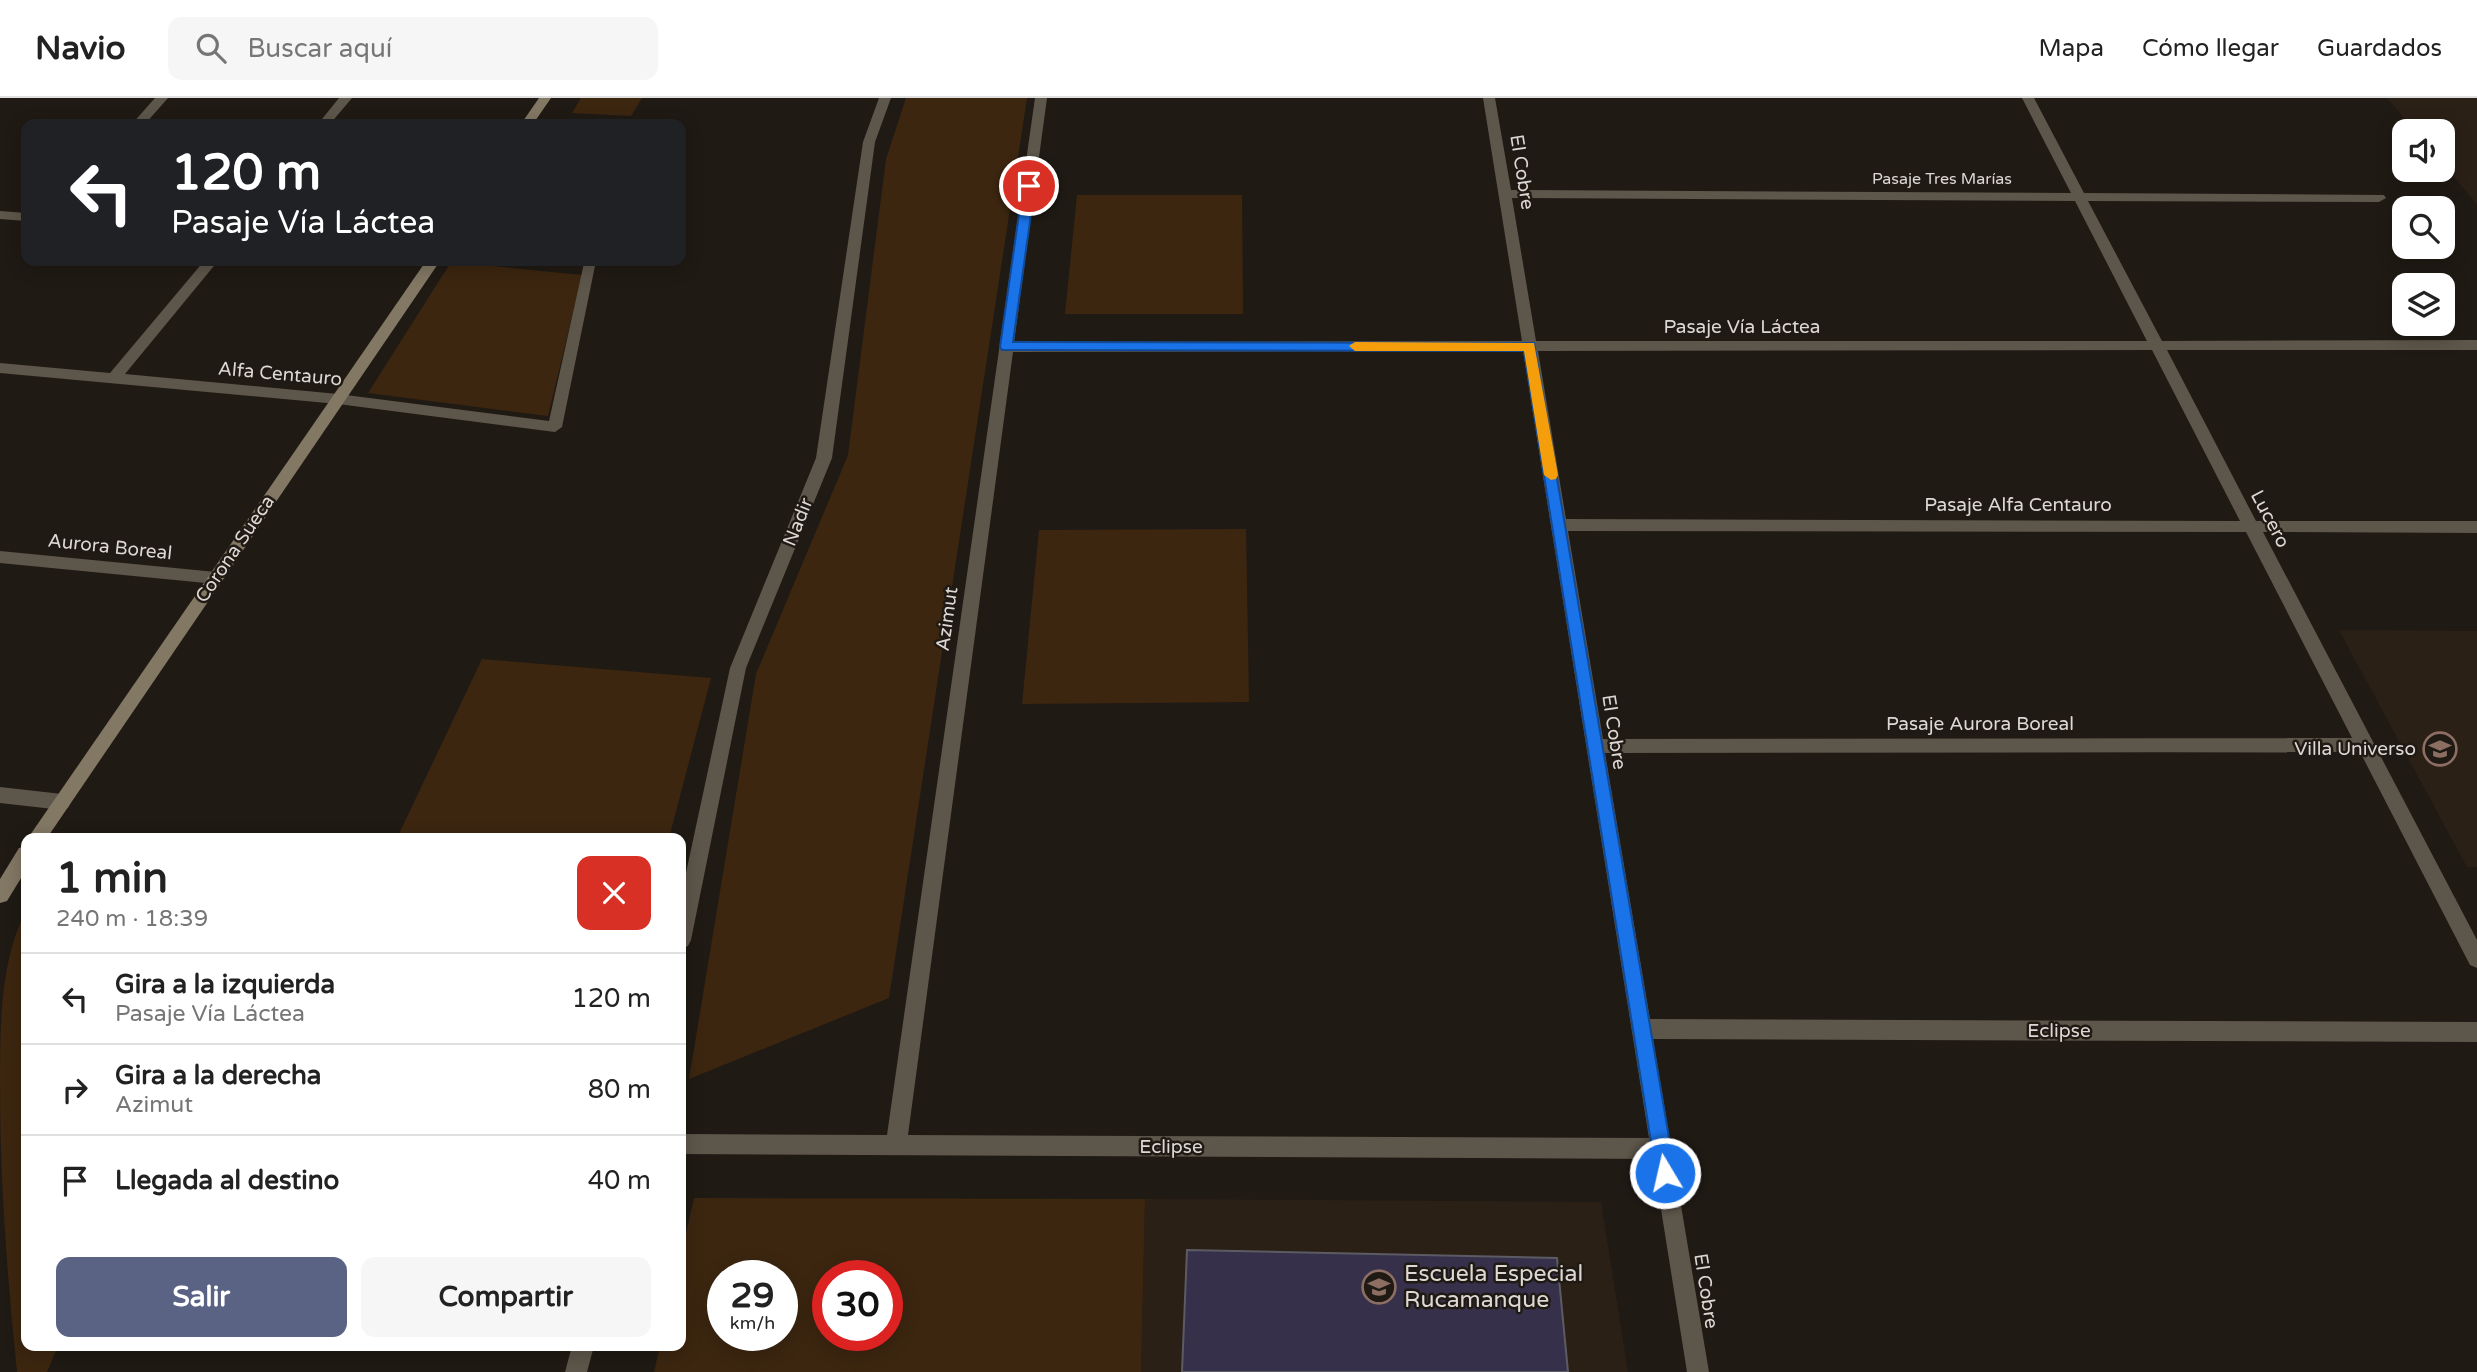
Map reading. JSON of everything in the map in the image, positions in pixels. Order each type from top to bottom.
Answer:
[{"type":"street","points":[[143,119],[162,98]]},
{"type":"street","points":[[328,119],[346,98]]},
{"type":"street","points":[[530,119],[545,98]]},
{"type":"street","name":"Nadir","points":[[686,916],[738,668],[824,458],[869,142],[885,98]]},
{"type":"street","name":"Azimut","points":[[896,1145],[1041,98]]},
{"type":"street","name":"El Cobre","points":[[1489,98],[1698,1372]]},
{"type":"street","name":"Lucero","points":[[2028,98],[2477,959]]},
{"type":"street","name":"Pasaje Tres Marías","points":[[1505,194],[2379,198]]},
{"type":"street","points":[[0,215],[21,217]]},
{"type":"street","points":[[114,378],[207,266]]},
{"type":"street","name":"Corona Sueca","points":[[40,833],[430,266]]},
{"type":"street","name":"Alfa Centauro","points":[[0,368],[338,399],[555,427],[590,266]]},
{"type":"street","name":"Pasaje Vía Láctea","points":[[1006,347],[2477,345]]},
{"type":"street","name":"Pasaje Alfa Centauro","points":[[1559,525],[2477,527]]},
{"type":"street","name":"Aurora Boreal","points":[[0,557],[216,578]]},
{"type":"street","name":"Pasaje Aurora Boreal","points":[[1595,746],[2365,745]]},
{"type":"street","points":[[0,795],[62,802]]},
{"type":"street","points":[[0,895],[21,862]]},
{"type":"street","name":"Eclipse","points":[[1642,1029],[2477,1032]]},
{"type":"street","name":"Eclipse","points":[[686,1144],[1661,1149]]},
{"type":"street","points":[[576,1372],[582,1351]]},
{"type":"shaded area","points":[[581,98],[642,98],[631,116],[572,113]]},
{"type":"shaded area","points":[[906,98],[1027,98],[889,998],[689,1079],[756,674],[848,455],[886,159]]},
{"type":"shaded area","points":[[2387,98],[2477,98],[2477,204],[2455,178],[2455,119],[2405,119]]},
{"type":"shaded area","points":[[1077,195],[1242,195],[1243,314],[1065,314]]},
{"type":"shaded area","points":[[448,266],[491,266],[582,275],[548,416],[368,393]]},
{"type":"shaded area","points":[[1246,529],[1249,702],[1022,704],[1039,530]]},
{"type":"shaded area","name":"Villa Universo","points":[[2339,630],[2477,631],[2477,867],[2467,867]]},
{"type":"shaded area","points":[[482,659],[711,678],[670,833],[399,833]]},
{"type":"shaded area","points":[[21,922],[21,1351],[56,1351],[47,1372],[17,1372],[7,1264],[0,1119],[1,1017],[6,972]]},
{"type":"shaded area","points":[[694,1198],[1145,1199],[1141,1372],[654,1372],[659,1351],[686,1351],[686,1233]]},
{"type":"shaded area","name":"Escuela Especial Rucamanque","points":[[1145,1199],[1601,1202],[1628,1372],[1141,1372]]},
{"type":"building","points":[[1187,1250],[1557,1258],[1568,1372],[1182,1372]]},
{"type":"slow traffic","points":[[1355,346],[1530,346],[1551,475]]},
{"type":"place","name":"Villa Universo","points":[[2440,749]]},
{"type":"place","name":"Escuela Especial Rucamanque","points":[[1379,1287]]},
{"type":"route","points":[[1029,186],[1006,347],[1530,346],[1665,1173]]}]
